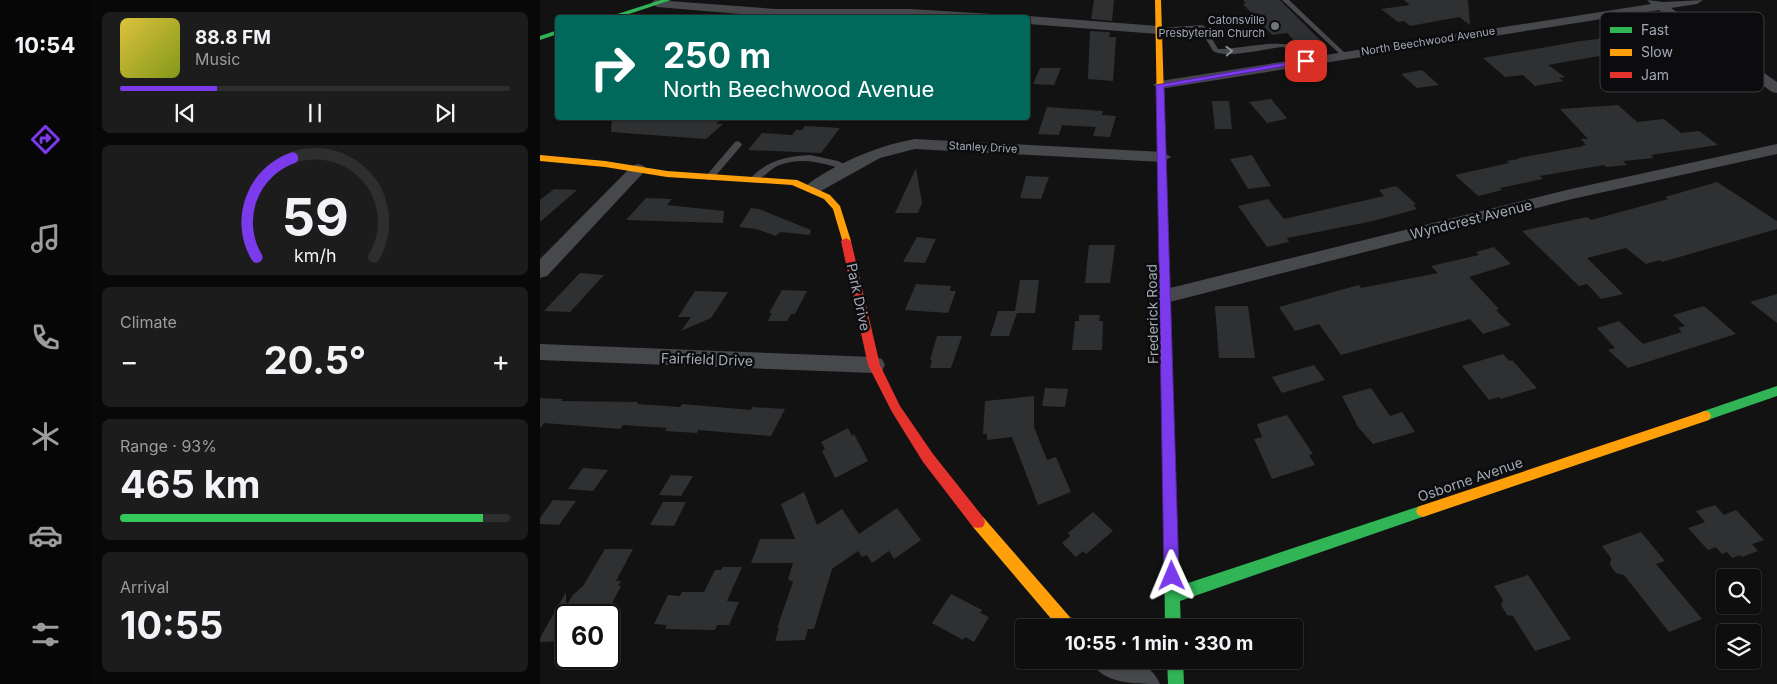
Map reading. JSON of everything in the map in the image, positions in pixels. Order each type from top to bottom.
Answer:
[{"type":"street","points":[[911,12],[917,0]]},
{"type":"street","name":"Frederick Road","points":[[1158,0],[1173,619]]},
{"type":"street","name":"North Beechwood Avenue","points":[[1601,12],[1661,2],[1697,0]]},
{"type":"street","points":[[618,15],[662,2],[776,13],[911,12],[952,15]]},
{"type":"street","points":[[1661,2],[1674,12]]},
{"type":"street","name":"North Beechwood Avenue","points":[[1160,85],[1600,12]]},
{"type":"street","points":[[1030,20],[1158,30]]},
{"type":"street","points":[[540,38],[555,33]]},
{"type":"street","points":[[1764,79],[1777,89]]},
{"type":"street","name":"Stanley Drive","points":[[813,188],[846,167],[879,151],[915,144],[1163,157]]},
{"type":"street","name":"Wyndcrest Avenue","points":[[1166,296],[1571,194],[1777,149]]},
{"type":"street","name":"Park Drive","points":[[540,158],[605,164],[638,170],[709,178],[794,182],[813,188],[828,196],[837,208],[843,225],[874,365],[896,409],[928,458],[970,512],[1062,619]]},
{"type":"street","points":[[540,271],[638,170]]},
{"type":"street","name":"Fairfield Drive","points":[[540,352],[874,365]]},
{"type":"street","name":"Osborne Avenue","points":[[1172,596],[1777,391]]},
{"type":"street","points":[[1120,669],[1145,684]]},
{"type":"street","points":[[1175,669],[1176,684]]},
{"type":"lane","points":[[1285,0],[1344,55]]},
{"type":"lane","points":[[1158,30],[1202,27],[1216,51],[1232,52],[1282,45],[1289,47],[1306,61]]},
{"type":"lane","points":[[709,178],[738,144]]},
{"type":"lane","points":[[754,179],[761,171],[781,160],[823,160],[837,162],[846,167]]},
{"type":"building","points":[[1094,0],[1114,0],[1112,21],[1091,19]]},
{"type":"building","name":"Catonsville Presbyterian Church","points":[[1243,0],[1280,0],[1327,47],[1303,50],[1287,33],[1272,35],[1243,4],[1246,3]]},
{"type":"building","points":[[1404,0],[1468,0],[1470,25],[1459,17],[1410,26],[1404,21],[1398,22],[1381,9],[1410,5]]},
{"type":"building","points":[[1090,31],[1110,32],[1109,37],[1116,37],[1113,81],[1088,79]]},
{"type":"building","points":[[1600,39],[1600,57],[1548,65],[1565,77],[1559,78],[1564,81],[1535,86],[1523,75],[1505,77],[1483,58]]},
{"type":"building","points":[[1040,68],[1061,68],[1054,85],[1033,84]]},
{"type":"building","points":[[1422,70],[1439,85],[1417,88],[1401,74]]},
{"type":"building","points":[[1271,99],[1286,119],[1267,123],[1249,102]]},
{"type":"building","points":[[1212,101],[1229,101],[1232,129],[1215,129]]},
{"type":"building","points":[[1618,105],[1637,122],[1664,119],[1681,133],[1699,131],[1718,145],[1651,155],[1654,158],[1623,161],[1627,165],[1606,167],[1604,165],[1540,176],[1543,179],[1500,188],[1502,190],[1478,196],[1455,175],[1509,163],[1507,161],[1518,158],[1584,146],[1582,145],[1586,145],[1581,139],[1588,139],[1560,109]]},
{"type":"building","points":[[1047,107],[1103,111],[1102,115],[1116,116],[1110,137],[1093,136],[1096,127],[1062,125],[1059,135],[1038,134]]},
{"type":"building","points":[[612,120],[720,120],[716,124],[723,124],[706,139],[611,132]]},
{"type":"building","points":[[805,126],[840,128],[821,153],[748,150],[762,133],[792,135],[796,130],[802,130]]},
{"type":"building","points":[[1252,155],[1271,186],[1248,189],[1230,159]]},
{"type":"building","points":[[916,168],[922,203],[918,213],[895,213]]},
{"type":"building","points":[[1026,176],[1049,177],[1041,199],[1020,198]]},
{"type":"building","points":[[1717,182],[1777,221],[1777,229],[1662,262],[1660,260],[1646,264],[1626,248],[1587,258],[1623,294],[1601,299],[1587,284],[1579,286],[1522,231],[1587,217],[1591,220],[1668,199],[1665,197]]},
{"type":"building","points":[[1396,186],[1416,204],[1413,205],[1417,209],[1373,221],[1287,238],[1289,242],[1267,247],[1238,206],[1268,199],[1284,219],[1384,196],[1379,190]]},
{"type":"building","points":[[554,189],[577,190],[540,222],[540,200]]},
{"type":"building","points":[[646,198],[672,199],[667,205],[724,211],[723,223],[626,220]]},
{"type":"building","points":[[751,208],[759,209],[811,230],[810,235],[780,232],[776,236],[756,229],[739,227]]},
{"type":"building","points":[[917,237],[936,239],[925,263],[903,262]]},
{"type":"building","points":[[1089,245],[1115,245],[1110,283],[1085,283]]},
{"type":"building","points":[[1494,247],[1511,264],[1469,277],[1499,309],[1496,310],[1511,325],[1483,334],[1470,319],[1341,355],[1319,324],[1295,331],[1279,307],[1359,285],[1361,288],[1438,273],[1431,266],[1479,255],[1476,252]]},
{"type":"building","points":[[580,273],[604,275],[570,312],[544,311]]},
{"type":"building","points":[[1020,280],[1039,280],[1035,313],[1017,313],[1009,336],[990,336],[998,311],[1015,311]]},
{"type":"building","points":[[916,284],[951,286],[950,291],[956,291],[948,313],[905,310]]},
{"type":"building","points":[[782,290],[807,291],[795,314],[791,314],[787,321],[768,321],[772,313],[769,313]]},
{"type":"building","points":[[695,291],[728,292],[711,318],[681,331],[691,317],[678,317]]},
{"type":"building","points":[[1777,294],[1777,323],[1750,302]]},
{"type":"building","points":[[1215,306],[1248,306],[1255,358],[1219,358]]},
{"type":"building","points":[[1704,306],[1736,334],[1628,368],[1608,350],[1615,348],[1597,328],[1619,321],[1643,344],[1682,332],[1678,328],[1685,326],[1673,315]]},
{"type":"building","points":[[1079,315],[1100,315],[1099,321],[1103,321],[1102,350],[1072,350],[1075,321],[1079,321]]},
{"type":"building","points":[[937,336],[962,336],[951,368],[930,368],[932,360],[930,360]]},
{"type":"building","points":[[1503,354],[1509,361],[1512,360],[1537,388],[1501,399],[1499,397],[1489,400],[1462,366]]},
{"type":"building","points":[[1314,365],[1325,380],[1282,393],[1272,377]]},
{"type":"building","points":[[1045,388],[1068,389],[1065,407],[1042,406]]},
{"type":"building","points":[[1371,388],[1390,416],[1402,412],[1415,432],[1373,444],[1358,427],[1342,396]]},
{"type":"building","points":[[1034,396],[1034,427],[1047,460],[1056,457],[1071,492],[1038,505],[1012,437],[987,440],[987,434],[983,434],[985,401]]},
{"type":"building","points":[[540,398],[563,399],[561,401],[638,402],[637,404],[680,407],[682,404],[751,410],[752,407],[785,409],[771,436],[698,430],[697,433],[665,431],[667,428],[623,425],[620,429],[544,423],[540,428]]},
{"type":"building","points":[[1287,415],[1313,454],[1309,455],[1315,465],[1272,479],[1254,439],[1262,437],[1257,424]]},
{"type":"building","points":[[848,428],[852,436],[854,434],[868,461],[835,478],[822,451],[825,449],[821,442]]},
{"type":"building","points":[[583,468],[608,470],[593,491],[568,489]]},
{"type":"building","points":[[671,475],[693,476],[681,496],[659,495]]},
{"type":"building","points":[[804,492],[817,525],[842,509],[859,534],[897,508],[921,540],[894,559],[889,551],[872,563],[867,555],[862,557],[858,551],[832,569],[814,629],[808,629],[805,640],[775,641],[779,628],[777,628],[793,582],[788,579],[793,563],[751,563],[760,539],[795,539],[781,504]]},
{"type":"building","points":[[553,500],[576,501],[559,525],[540,524],[540,518]]},
{"type":"building","points":[[663,502],[686,502],[674,526],[650,525]]},
{"type":"building","points":[[1715,505],[1724,515],[1736,510],[1764,540],[1752,544],[1758,551],[1742,557],[1740,555],[1732,558],[1727,552],[1722,554],[1716,547],[1708,550],[1688,528],[1705,522],[1696,511]]},
{"type":"building","points":[[1093,512],[1113,531],[1086,554],[1083,551],[1076,557],[1062,543],[1070,536],[1068,533]]},
{"type":"building","points":[[1641,532],[1665,561],[1656,564],[1702,619],[1669,632],[1624,575],[1616,573],[1610,565],[1611,558],[1602,546]]},
{"type":"building","points":[[605,549],[633,549],[616,581],[621,581],[618,586],[621,586],[612,604],[567,604],[573,595],[583,586]]},
{"type":"building","points":[[723,567],[742,567],[727,601],[739,602],[729,625],[717,625],[715,630],[665,629],[667,625],[654,624],[668,595],[680,596],[682,592],[704,592],[715,570],[721,570]]},
{"type":"building","points":[[1528,575],[1571,639],[1535,651],[1513,616],[1507,615],[1501,605],[1503,600],[1494,586]]},
{"type":"building","points":[[566,592],[566,604],[559,604]]},
{"type":"building","points":[[951,594],[982,610],[980,613],[989,617],[974,642],[965,637],[963,640],[932,623]]},
{"type":"building","points":[[555,611],[555,641],[540,642],[540,638]]},
{"type":"traffic: fast","points":[[618,15],[668,0]]},
{"type":"traffic: fast","points":[[540,38],[555,33]]},
{"type":"traffic: fast","points":[[1705,416],[1777,391]]},
{"type":"traffic: fast","points":[[1172,596],[1423,511]]},
{"type":"traffic: fast","points":[[1171,548],[1173,619]]},
{"type":"traffic: fast","points":[[1175,669],[1176,684]]},
{"type":"traffic: slow","points":[[1158,0],[1165,291]]},
{"type":"traffic: slow","points":[[540,158],[605,164],[667,174],[794,182],[827,197],[837,208],[846,241]]},
{"type":"traffic: slow","points":[[1423,511],[1705,416]]},
{"type":"traffic: slow","points":[[978,522],[1062,619]]},
{"type":"traffic: jam","points":[[846,241],[874,365],[896,409],[928,458],[978,522]]},
{"type":"traffic: jam","points":[[1165,291],[1171,548]]},
{"type":"place","name":"Catonsville Presbyterian Church","points":[[1275,26]]},
{"type":"route","points":[[1172,576],[1164,177],[1160,85],[1306,61]]}]
